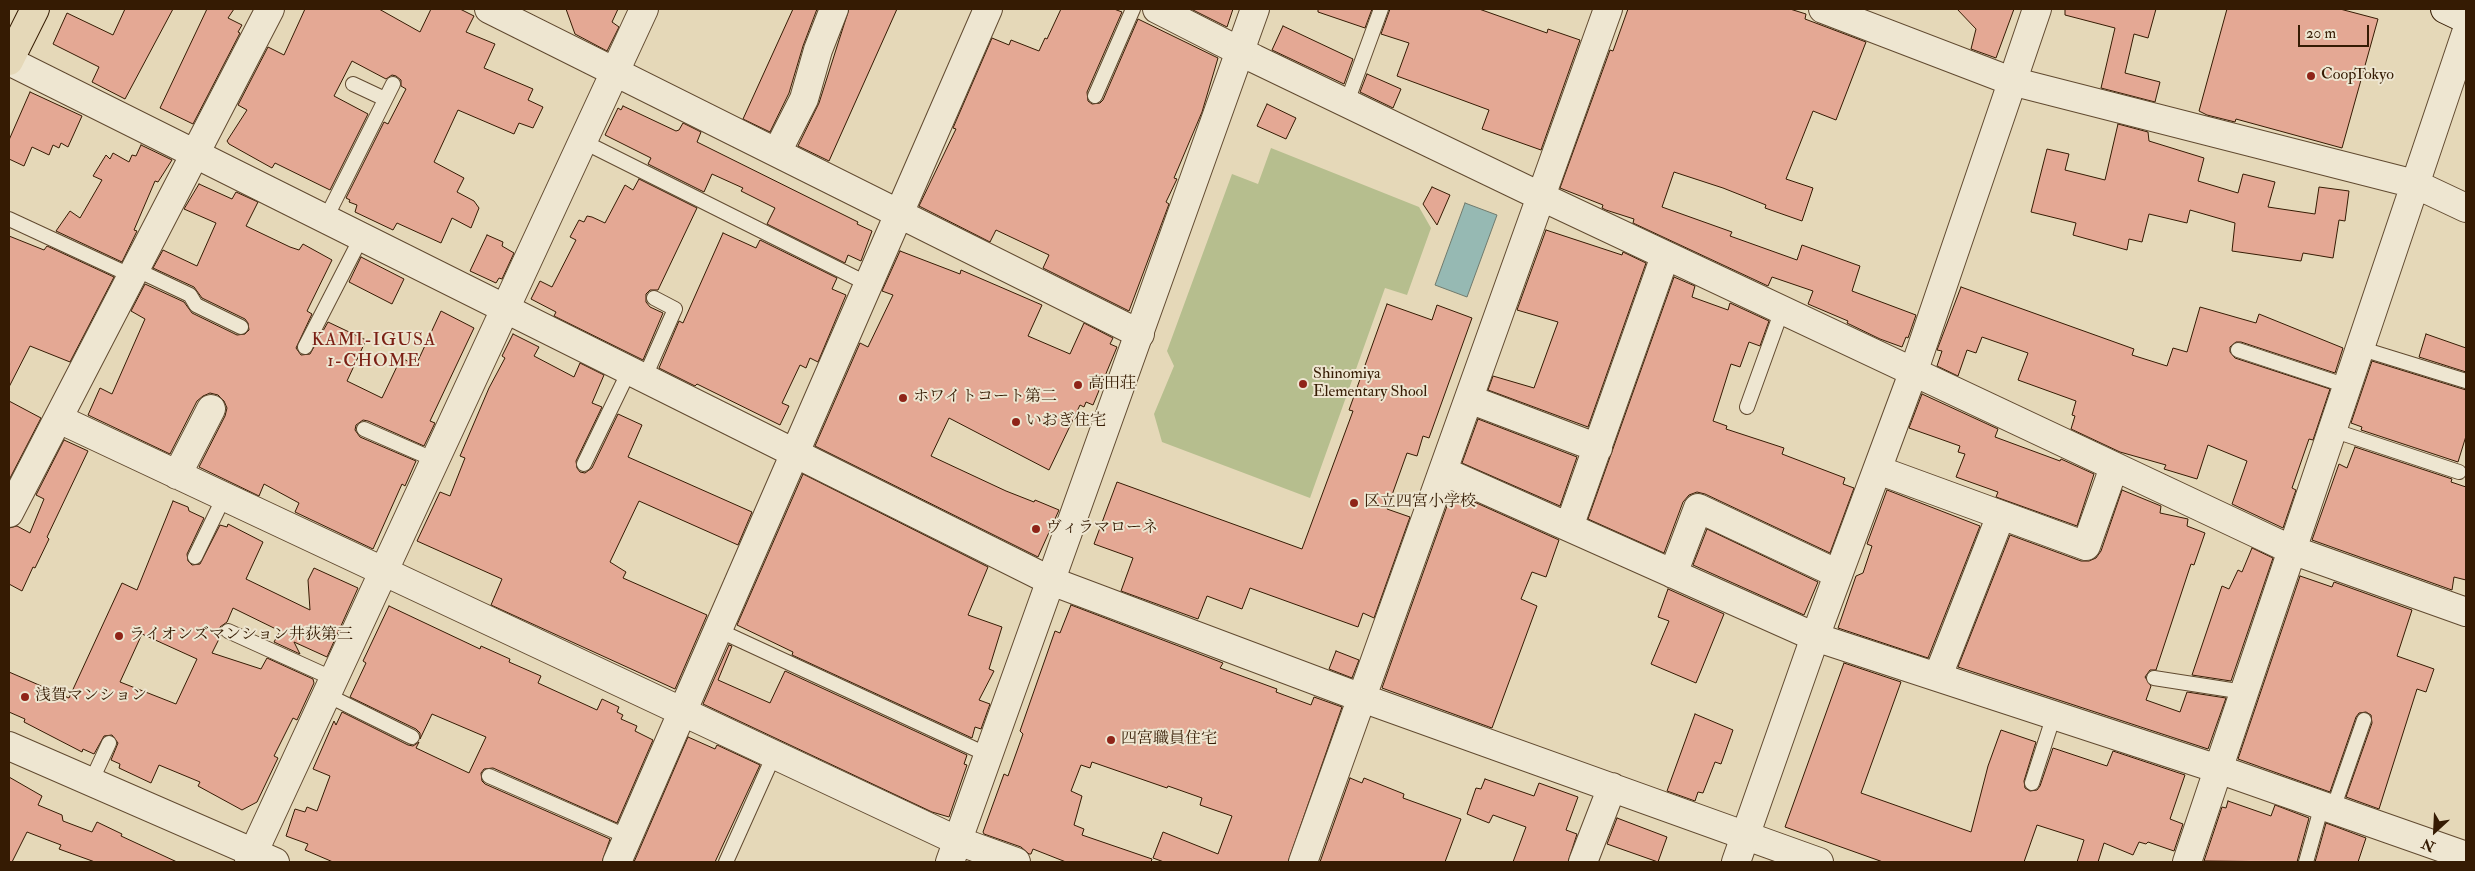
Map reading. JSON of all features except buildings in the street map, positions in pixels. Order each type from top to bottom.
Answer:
[{"type":"main road","points":[[9,61],[35,9]]},
{"type":"street","points":[[9,513],[270,9]]},
{"type":"street","points":[[489,9],[777,152],[898,215],[1140,334]]},
{"type":"street","points":[[9,746],[259,859],[331,687],[644,9]]},
{"type":"street","points":[[777,152],[804,99],[818,50],[834,9]]},
{"type":"street","points":[[616,862],[988,9]]},
{"type":"street","points":[[1157,9],[1542,197],[2292,550],[2466,612]]},
{"type":"street","points":[[954,852],[1255,9]]},
{"type":"street","points":[[1303,862],[1608,9]]},
{"type":"street","points":[[1823,9],[2011,81],[2415,184],[2466,208]]},
{"type":"street","points":[[1736,862],[1815,637],[1913,373],[2037,9]]},
{"type":"street","points":[[2445,9],[2466,19]]},
{"type":"street","points":[[2186,862],[2466,33]]},
{"type":"street","points":[[9,61],[1051,581],[1362,698],[1819,862]]},
{"type":"street","points":[[1569,527],[1666,256]]},
{"type":"street","points":[[1469,399],[1598,448]]},
{"type":"street","points":[[177,475],[211,409]]},
{"type":"street","points":[[59,419],[774,755],[954,852],[1016,862]]},
{"type":"street","points":[[1878,470],[2086,546],[2114,467]]},
{"type":"street","points":[[1443,471],[1815,637],[2218,769],[2466,856]]},
{"type":"street","points":[[1673,574],[1698,508],[1838,574]]},
{"type":"street","points":[[1938,676],[2001,515]]},
{"type":"street","points":[[1584,862],[1612,787]]},
{"type":"lane","points":[[1095,96],[1133,9]]},
{"type":"lane","points":[[1347,102],[1381,9]]},
{"type":"lane","points":[[353,84],[385,100]]},
{"type":"lane","points":[[325,220],[393,84]]},
{"type":"lane","points":[[584,142],[868,284]]},
{"type":"lane","points":[[9,219],[133,273],[190,295],[196,305],[242,328]]},
{"type":"lane","points":[[305,346],[361,238]]},
{"type":"lane","points":[[584,464],[675,309],[654,298]]},
{"type":"lane","points":[[1747,407],[1782,310]]},
{"type":"lane","points":[[2359,348],[2466,381]]},
{"type":"lane","points":[[2238,350],[2347,386]]},
{"type":"lane","points":[[364,429],[436,460]]},
{"type":"lane","points":[[2332,430],[2459,472]]},
{"type":"lane","points":[[196,557],[224,497]]},
{"type":"lane","points":[[718,630],[988,755]]},
{"type":"lane","points":[[228,631],[331,687],[412,737]]},
{"type":"lane","points":[[2154,678],[2244,692]]},
{"type":"lane","points":[[2032,783],[2054,714]]},
{"type":"lane","points":[[2306,862],[2364,720]]},
{"type":"lane","points":[[90,782],[109,743]]},
{"type":"lane","points":[[726,862],[774,755]]},
{"type":"lane","points":[[490,776],[628,837]]},
{"type":"green space","points":[[1271,148],[1419,207],[1431,228],[1407,295],[1385,288],[1310,498],[1162,442],[1154,414],[1174,366],[1167,351],[1232,174],[1258,184]]},
{"type":"water","points":[[1465,203],[1497,215],[1467,297],[1435,285]]},
{"type":"place","name":"CoopTokyo","points":[[2311,76]]},
{"type":"place","name":"Shinomiya Elementary Shool","points":[[1303,384]]},
{"type":"place","name":"高田荘","points":[[1078,385]]},
{"type":"place","name":"ホワイトコート第二","points":[[903,398]]},
{"type":"place","name":"いおぎ住宅","points":[[1016,422]]},
{"type":"place","name":"区立四宮小学校","points":[[1354,503]]},
{"type":"place","name":"ヴィラマローネ","points":[[1036,529]]},
{"type":"place","name":"ライオンズマンション井荻第三","points":[[119,636]]},
{"type":"place","name":"浅賀マンション","points":[[25,697]]},
{"type":"place","name":"四宮職員住宅","points":[[1111,740]]},
{"type":"district","name":"KAMI-IGUSA 1-CHOME","points":[[374,351]]}]
